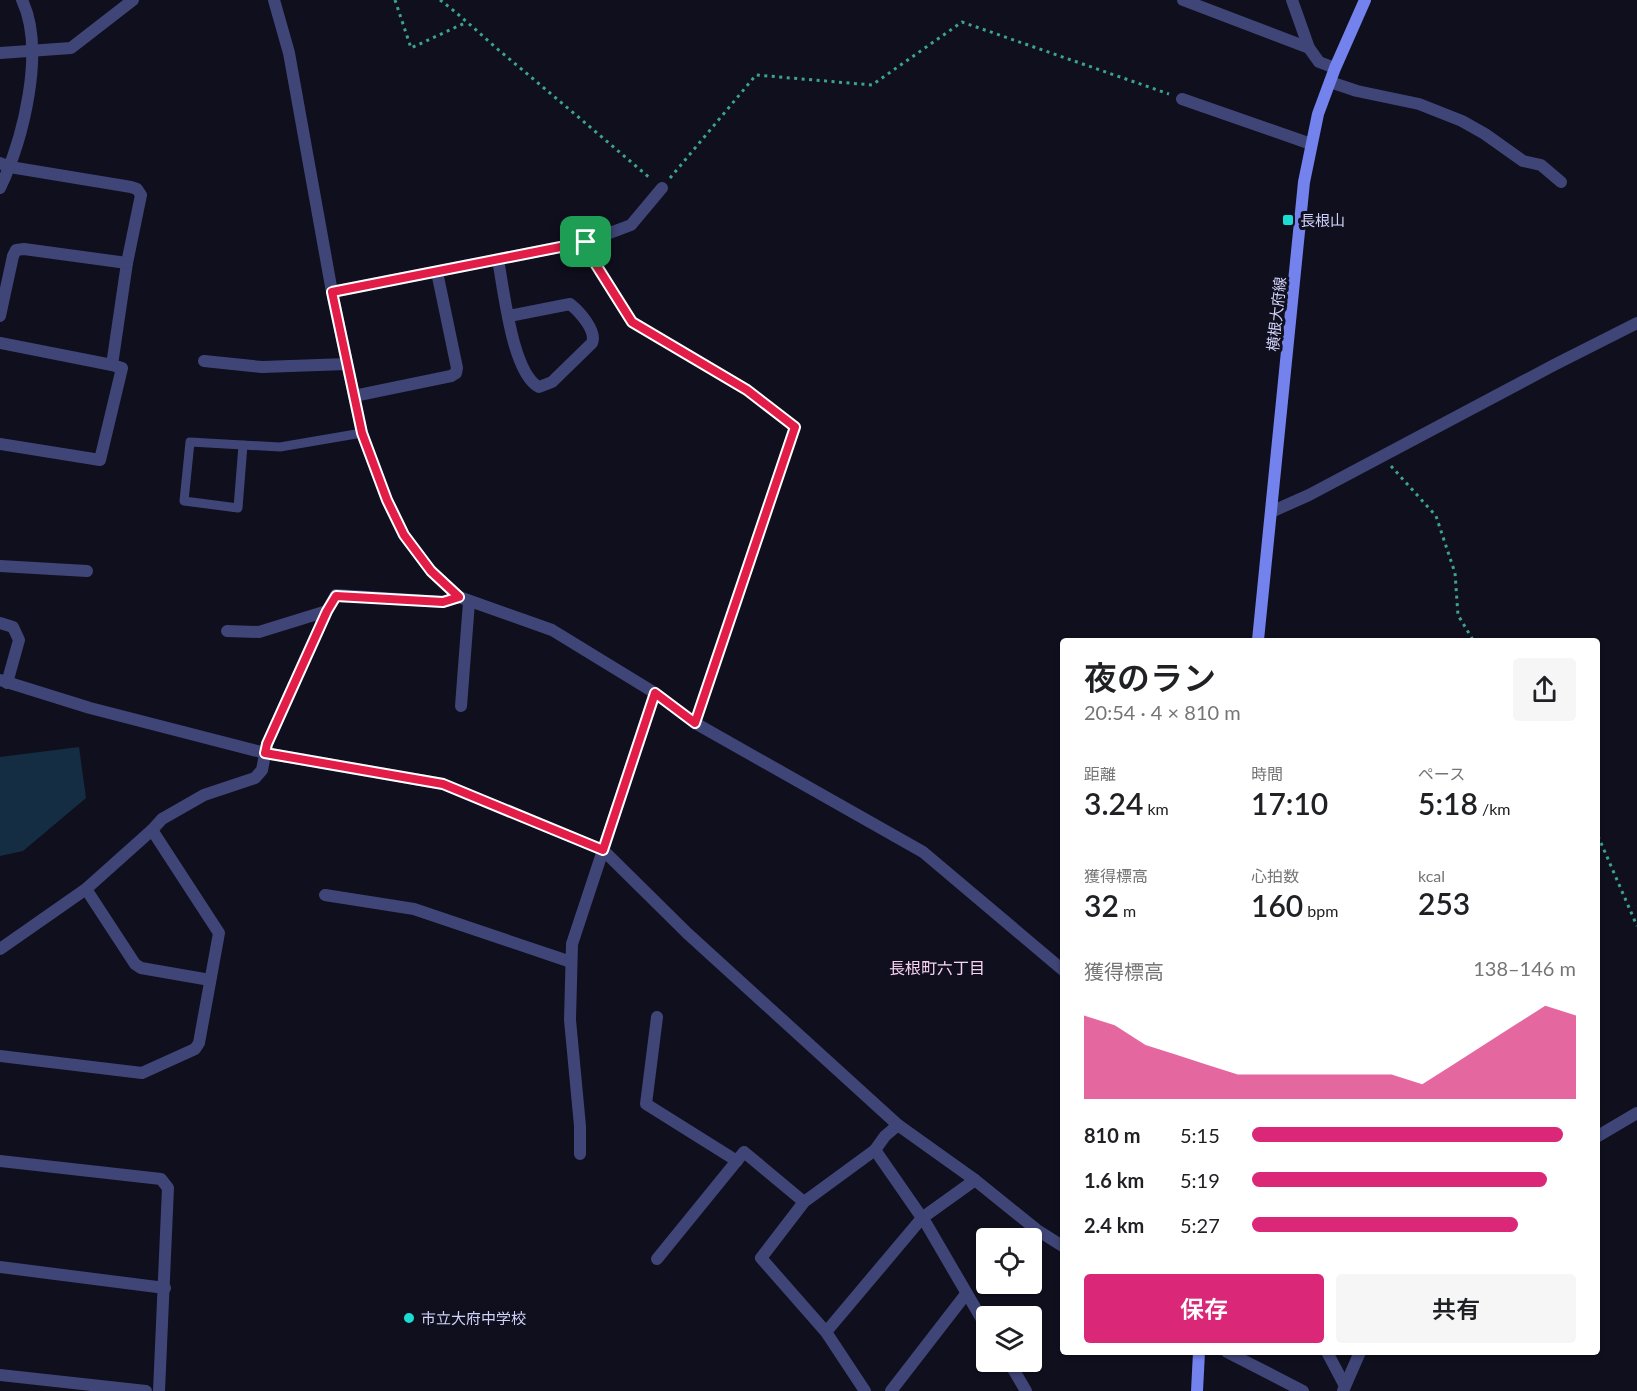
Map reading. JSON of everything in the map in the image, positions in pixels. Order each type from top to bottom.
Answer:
[{"type":"main road","name":"横根大府線","points":[[1258,638],[1304,182],[1318,114],[1335,68],[1365,0]]},
{"type":"main road","points":[[1197,1391],[1198,1355]]},
{"type":"street","points":[[0,188],[5,165],[28,96],[33,50],[29,15],[22,0]]},
{"type":"street","points":[[0,53],[71,48],[133,0]]},
{"type":"street","points":[[274,0],[289,53],[332,292],[362,433],[387,500],[404,535],[431,571],[464,600],[552,630],[655,693],[695,723],[923,852],[1060,968]]},
{"type":"street","points":[[1183,0],[1309,48]]},
{"type":"street","points":[[1292,0],[1309,48],[1319,62],[1335,68]]},
{"type":"street","points":[[1330,82],[1357,91],[1419,104],[1462,121],[1523,160],[1541,165],[1561,182]]},
{"type":"street","points":[[1182,99],[1311,144]]},
{"type":"street","points":[[5,165],[137,189],[141,195],[127,263],[112,365]]},
{"type":"street","points":[[332,292],[586,242],[631,225],[662,188]]},
{"type":"street","points":[[0,316],[3,283],[16,250],[24,249],[127,263]]},
{"type":"street","points":[[498,260],[508,316],[516,355],[534,384],[539,387],[552,382],[594,339],[593,332],[570,304],[508,316]]},
{"type":"street","points":[[354,396],[451,376],[456,373],[457,368],[437,272]]},
{"type":"street","points":[[1271,512],[1309,495],[1637,323]]},
{"type":"street","points":[[0,343],[122,368],[100,460],[0,444]]},
{"type":"street","points":[[204,361],[262,367],[347,364]]},
{"type":"street","points":[[0,566],[87,571]]},
{"type":"street","points":[[0,949],[86,889],[162,819],[204,795],[255,778],[262,770],[267,744],[327,611],[336,596],[443,602],[464,600]]},
{"type":"street","points":[[461,706],[464,600]]},
{"type":"street","points":[[227,631],[259,632],[327,611]]},
{"type":"street","points":[[0,623],[14,627],[19,640],[4,682],[90,708],[265,753],[443,784],[603,850],[687,933],[898,1125],[975,1180],[1037,1230],[1060,1244]]},
{"type":"street","points":[[580,1154],[580,1126],[570,1020],[572,944],[655,693]]},
{"type":"street","points":[[0,1056],[141,1073],[195,1049],[199,1043],[219,933],[152,830]]},
{"type":"street","points":[[86,889],[135,964],[141,968],[210,980]]},
{"type":"street","points":[[325,895],[414,909],[572,962]]},
{"type":"street","points":[[657,1017],[646,1104],[737,1161]]},
{"type":"street","points":[[1600,1135],[1637,1113]]},
{"type":"street","points":[[865,1391],[826,1332],[761,1258],[804,1202],[875,1150],[885,1136],[898,1125]]},
{"type":"street","points":[[875,1150],[922,1218],[976,1310]]},
{"type":"street","points":[[657,1259],[744,1152],[804,1202]]},
{"type":"street","points":[[0,1161],[161,1179],[168,1188],[159,1391]]},
{"type":"street","points":[[826,1332],[922,1218],[975,1180]]},
{"type":"street","points":[[0,1267],[165,1288]]},
{"type":"street","points":[[891,1391],[966,1294]]},
{"type":"street","points":[[1233,1355],[1304,1391]]},
{"type":"street","points":[[1328,1355],[1344,1389]]},
{"type":"street","points":[[1344,1389],[1359,1355]]},
{"type":"street","points":[[1015,1372],[1026,1391]]},
{"type":"street","points":[[0,1375],[96,1388],[147,1391]]},
{"type":"lane","points":[[243,445],[238,508],[184,501],[190,442],[280,447],[362,433]]},
{"type":"path","points":[[395,0],[411,48],[467,22]]},
{"type":"path","points":[[440,0],[662,188],[756,75],[872,85],[962,22],[1182,99]]},
{"type":"path","points":[[586,242],[588,252],[632,322],[747,390],[795,427],[695,723]]},
{"type":"path","points":[[1383,455],[1400,478],[1436,516],[1455,573],[1458,615],[1472,638]]},
{"type":"path","points":[[1600,841],[1637,926]]},
{"type":"water","points":[[79,747],[86,798],[23,851],[0,856],[0,757]]},
{"type":"place","name":"長根山","points":[[1288,220]]},
{"type":"place","name":"市立大府中学校","points":[[409,1318]]},
{"type":"district","name":"長根町六丁目","points":[[937,967]]},
{"type":"route","points":[[586,242],[588,252],[632,322],[747,390],[795,427],[695,723],[655,693],[603,850],[443,784],[265,753],[327,611],[336,596],[443,602],[459,597],[431,571],[404,535],[387,500],[362,433],[332,292],[586,242]]}]
